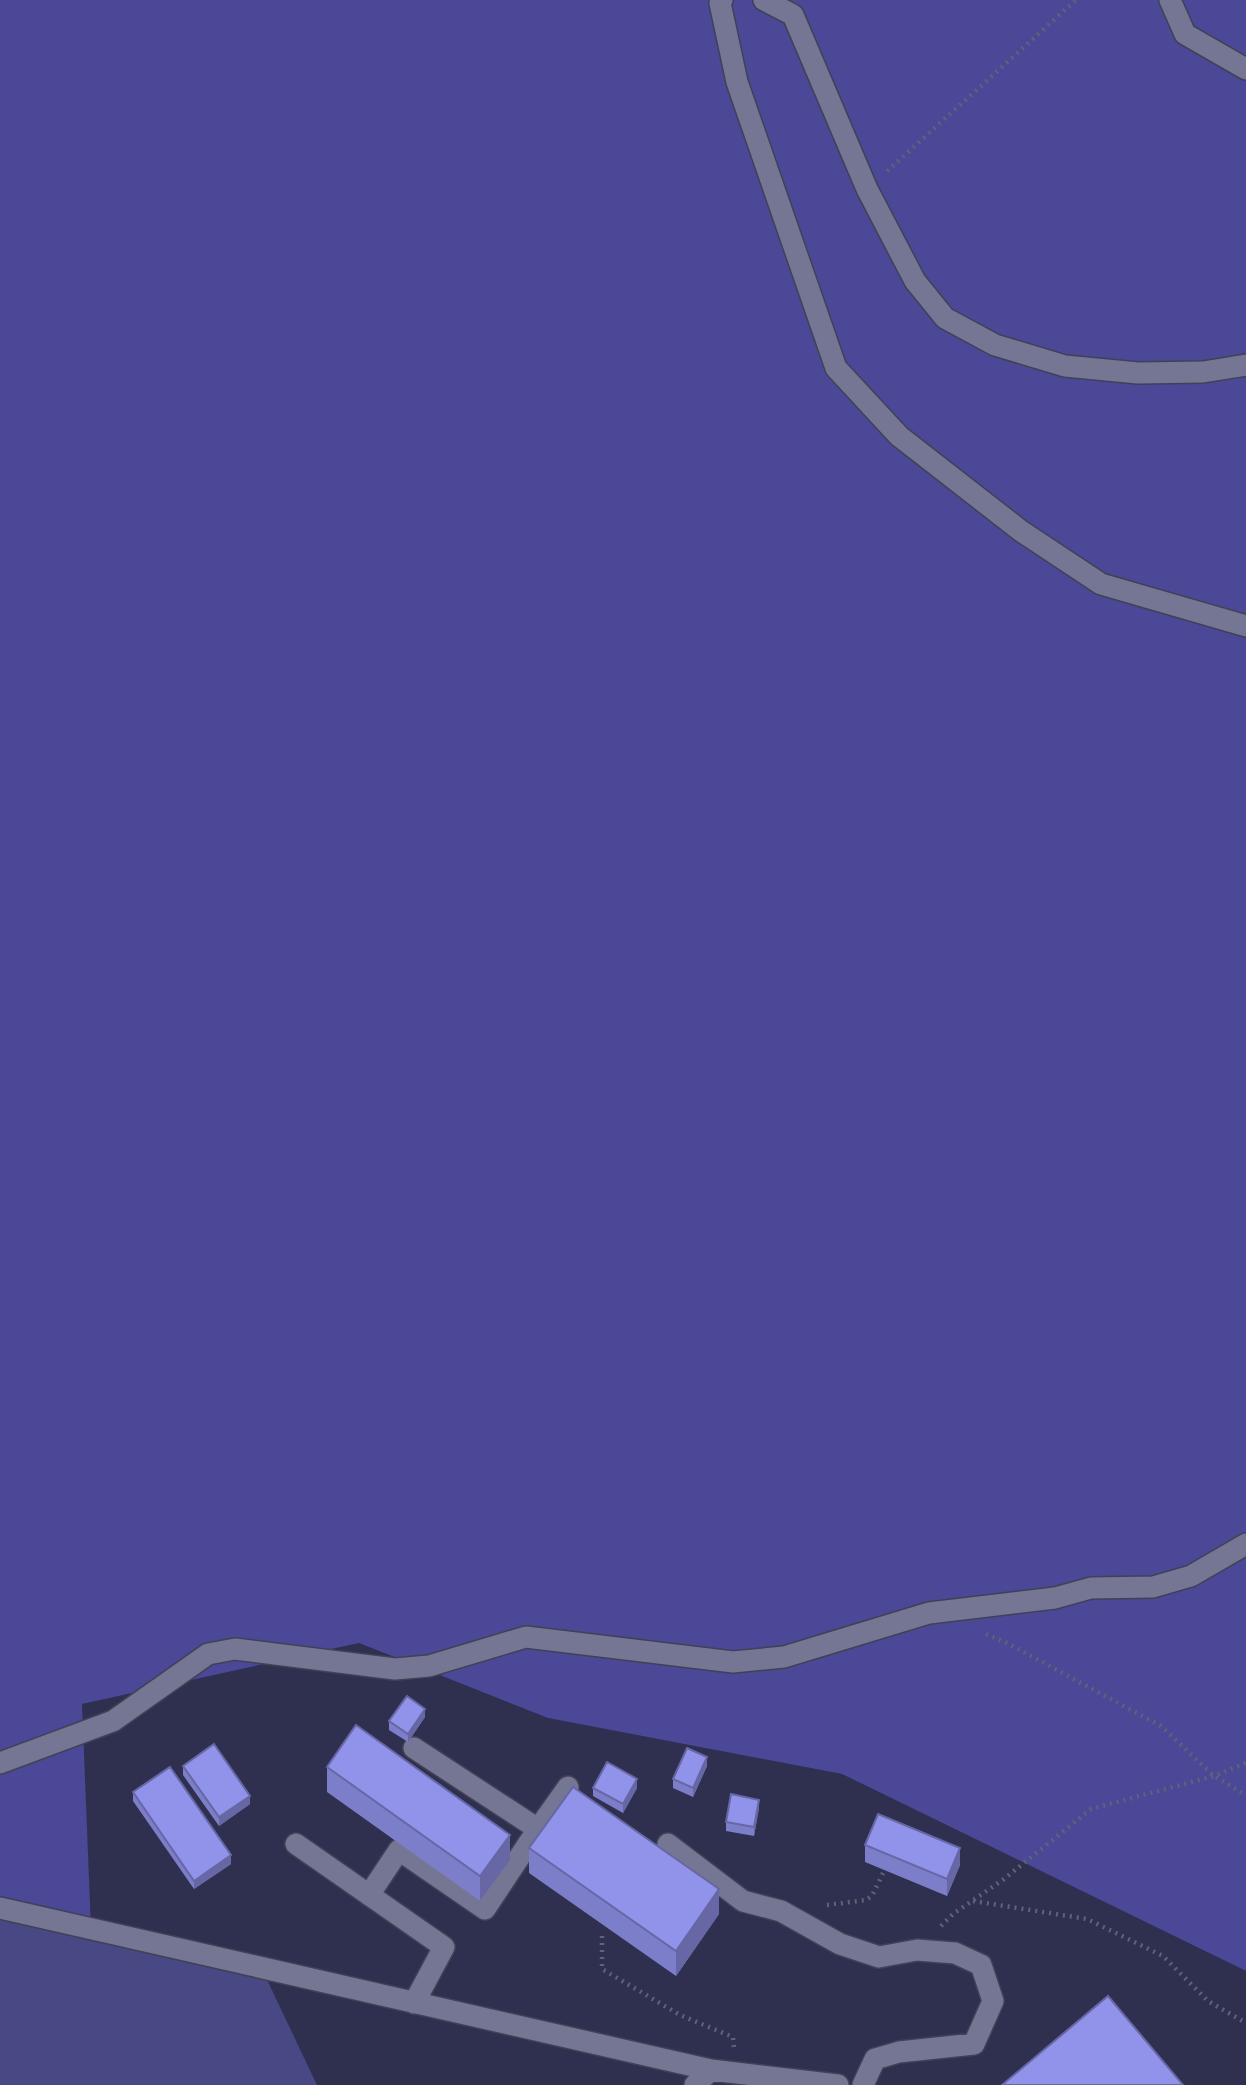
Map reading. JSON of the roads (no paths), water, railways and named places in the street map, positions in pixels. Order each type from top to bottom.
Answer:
[{"type":"street","points":[[722,0],[720,3],[737,82],[836,368],[899,436],[1021,531],[1101,584],[1246,626]]},
{"type":"street","points":[[764,0],[793,15],[867,189],[915,281],[945,318],[995,345],[1065,366],[1138,373],[1203,372],[1246,365]]},
{"type":"street","points":[[1170,0],[1185,34],[1246,69]]},
{"type":"street","points":[[0,1763],[113,1721],[208,1654],[221,1651],[235,1649],[395,1670],[429,1666],[526,1637],[733,1662],[784,1657],[929,1613],[1055,1598],[1091,1588],[1153,1587],[1191,1576],[1246,1544]]},
{"type":"street","points":[[414,1748],[538,1829]]},
{"type":"street","points":[[369,1895],[399,1850],[485,1909],[568,1787]]},
{"type":"street","points":[[296,1844],[444,1947],[414,2003]]},
{"type":"street","points":[[668,1844],[743,1901],[781,1911],[840,1944],[879,1957],[917,1950],[955,1953],[981,1965],[993,2001],[974,2044],[899,2052],[875,2059],[863,2085]]},
{"type":"street","points":[[0,1908],[711,2070],[838,2085]]},
{"type":"street","points":[[695,2085],[711,2070]]}]
